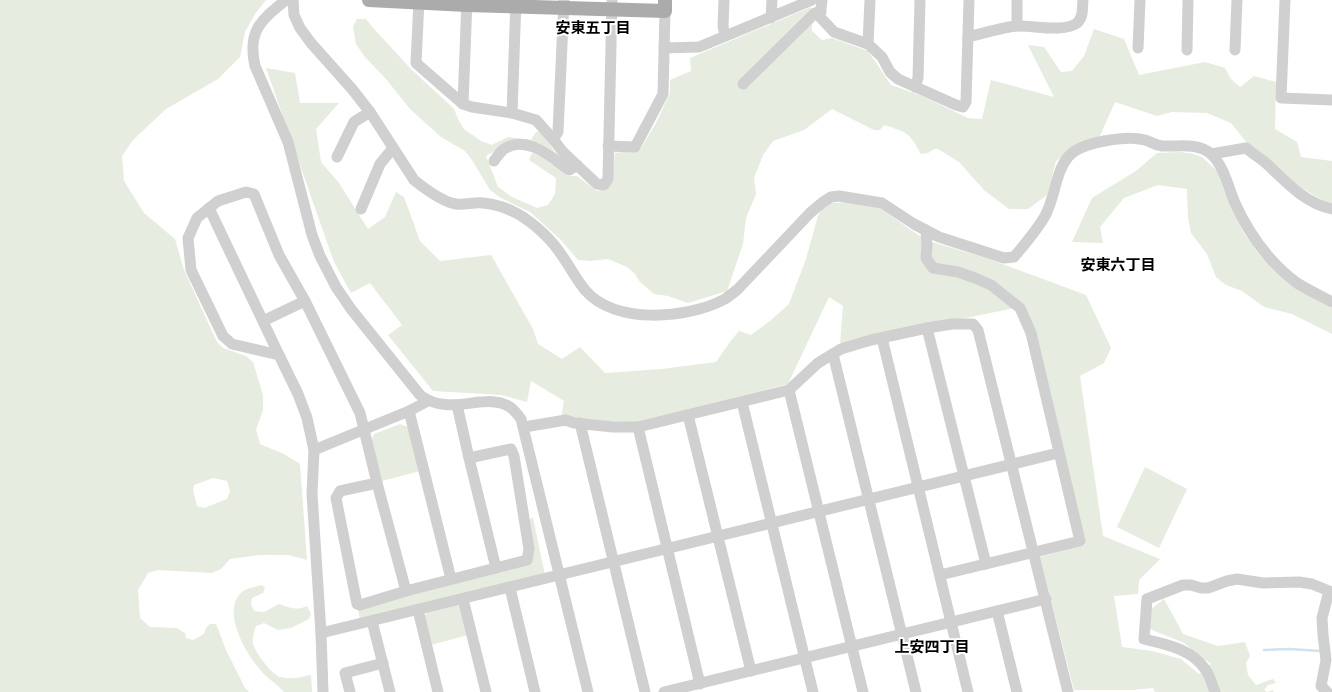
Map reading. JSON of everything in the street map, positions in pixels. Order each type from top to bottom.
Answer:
[{"type":"main road","points":[[370,0],[665,6]]},
{"type":"street","points":[[286,0],[270,13],[260,24],[254,34],[252,45],[253,55],[255,66],[288,142],[312,235],[320,256],[336,287],[351,309],[412,386],[428,401],[442,405],[485,402],[500,403],[510,408],[521,419],[588,692]]},
{"type":"street","points":[[293,0],[294,14],[300,28],[370,112],[408,172],[420,185],[446,201],[455,204],[482,203],[513,211],[552,241],[585,290],[607,306],[617,310],[658,316],[705,307],[726,299],[737,290],[810,213],[823,202],[839,196],[882,202],[914,224],[939,237],[1004,258],[1014,257],[1045,215],[1061,170],[1068,157],[1074,152],[1107,140],[1120,138],[1146,140],[1159,146],[1195,146],[1211,154],[1221,168],[1242,217],[1253,236],[1272,260],[1298,284],[1332,302]]},
{"type":"street","points":[[724,0],[723,26],[725,36]]},
{"type":"street","points":[[771,18],[772,0]]},
{"type":"street","points":[[664,48],[699,46],[771,18],[812,0]]},
{"type":"street","points":[[822,0],[820,17],[834,32],[868,44],[882,57],[890,72],[898,79],[963,107],[966,102],[969,0]]},
{"type":"street","points":[[868,44],[870,0]]},
{"type":"street","points":[[915,87],[918,78],[920,0]]},
{"type":"street","points":[[1017,26],[1018,0]]},
{"type":"street","points":[[968,37],[1017,26],[1062,28],[1072,26],[1082,17],[1083,0]]},
{"type":"street","points":[[1138,48],[1140,0]]},
{"type":"street","points":[[1187,50],[1188,0]]},
{"type":"street","points":[[1235,50],[1237,0]]},
{"type":"street","points":[[1285,0],[1281,98],[1332,100]]},
{"type":"street","points":[[419,1],[416,63],[463,104],[472,107],[512,113],[536,120],[576,165],[597,184],[604,185],[608,179],[612,5]]},
{"type":"street","points":[[463,104],[467,2]]},
{"type":"street","points":[[512,113],[516,3]]},
{"type":"street","points":[[553,139],[558,132],[564,4]]},
{"type":"street","points":[[608,146],[635,147],[663,94],[665,6]]},
{"type":"street","points":[[743,84],[815,14],[821,12]]},
{"type":"street","points":[[337,157],[354,122],[370,112]]},
{"type":"street","points":[[494,161],[504,149],[515,144],[527,145],[541,151],[569,170],[576,165]]},
{"type":"street","points":[[361,209],[380,164],[393,148]]},
{"type":"street","points":[[1211,154],[1246,148],[1268,165],[1285,183],[1303,196],[1322,207],[1332,209]]},
{"type":"street","points":[[279,355],[232,344],[222,336],[191,270],[188,238],[197,218],[218,201],[246,192],[254,194],[279,255],[305,301],[360,413],[406,591]]},
{"type":"street","points":[[209,208],[298,394],[307,418],[314,450],[312,494],[321,633],[323,692]]},
{"type":"street","points":[[926,230],[926,258],[933,268],[958,272],[991,285],[1020,308],[1031,333],[1058,453],[1080,541],[940,575]]},
{"type":"street","points":[[263,321],[305,301]]},
{"type":"street","points":[[524,427],[566,420],[613,427],[638,427],[789,390],[818,363],[841,349],[927,328],[952,324],[973,324],[978,330],[1068,692]]},
{"type":"street","points":[[927,328],[986,564]]},
{"type":"street","points":[[882,338],[968,692]]},
{"type":"street","points":[[833,354],[916,692]]},
{"type":"street","points":[[789,390],[863,692]]},
{"type":"street","points":[[314,450],[409,412],[428,401]]},
{"type":"street","points":[[742,402],[813,692]]},
{"type":"street","points":[[457,405],[496,568]]},
{"type":"street","points":[[409,412],[451,579]]},
{"type":"street","points":[[688,415],[751,671]]},
{"type":"street","points":[[580,423],[645,692]]},
{"type":"street","points":[[638,427],[700,684]]},
{"type":"street","points":[[377,482],[340,491],[336,498],[357,604],[360,606],[406,591],[526,560],[529,549],[514,456],[511,449],[469,458]]},
{"type":"street","points":[[321,633],[560,576],[1058,453]]},
{"type":"street","points":[[1215,692],[1205,669],[1195,658],[1173,646],[1144,638],[1147,599],[1183,585],[1208,588],[1237,579],[1263,583],[1299,582],[1312,584],[1329,591],[1322,618],[1326,660],[1322,686],[1326,692]]},
{"type":"street","points":[[510,588],[535,692]]},
{"type":"street","points":[[464,599],[486,692]]},
{"type":"street","points":[[664,692],[1046,599]]},
{"type":"street","points":[[418,610],[438,692]]},
{"type":"street","points":[[997,611],[1017,692]]},
{"type":"street","points":[[372,621],[390,692]]},
{"type":"street","points":[[350,692],[345,673],[383,663]]},
{"type":"shaded area","points":[[0,0],[266,0],[255,14],[245,32],[240,57],[218,79],[166,109],[133,140],[122,156],[124,181],[144,213],[175,239],[184,270],[217,342],[223,348],[246,356],[253,362],[263,395],[263,410],[256,430],[260,444],[284,454],[300,464],[307,560],[289,555],[259,555],[230,559],[221,569],[212,573],[158,570],[148,573],[138,590],[140,618],[150,627],[177,628],[185,633],[186,638],[193,640],[204,634],[206,628],[210,624],[216,624],[226,650],[245,688],[249,692],[0,692]],"holes":[[[213,478],[227,481],[230,491],[227,499],[204,508],[197,506],[193,490],[194,485]]]},
{"type":"shaded area","points":[[811,7],[812,31],[822,40],[832,38],[868,51],[891,85],[922,96],[968,118],[982,119],[991,80],[1054,97],[1028,45],[1044,47],[1061,72],[1072,71],[1084,56],[1094,29],[1124,39],[1139,75],[1205,62],[1225,68],[1231,79],[1240,87],[1254,76],[1276,82],[1275,129],[1297,142],[1301,157],[1332,161],[1332,203],[1324,201],[1288,180],[1247,143],[1231,123],[1207,113],[1172,112],[1157,116],[1115,102],[1099,138],[1077,147],[1056,161],[1047,195],[1028,209],[1009,209],[984,190],[959,162],[938,149],[921,154],[910,137],[903,131],[884,125],[880,130],[874,130],[832,109],[804,130],[773,141],[763,155],[754,178],[756,194],[746,218],[743,244],[727,291],[688,303],[668,296],[654,294],[640,282],[635,274],[627,267],[608,259],[590,261],[578,260],[561,240],[530,212],[501,198],[490,190],[465,151],[441,137],[410,109],[386,79],[365,57],[356,44],[353,27],[357,19],[366,19],[411,69],[454,109],[464,129],[481,141],[492,145],[508,137],[531,140],[536,132],[542,131],[554,151],[559,155],[554,157],[512,141],[486,156],[498,187],[512,197],[537,208],[548,205],[555,194],[556,178],[529,160],[532,153],[540,156],[568,176],[577,176],[597,191],[606,189],[612,183],[615,153],[640,150],[656,123],[670,93],[670,80],[691,71],[690,58]]},
{"type":"shaded area","points":[[266,68],[295,73],[300,103],[339,103],[316,129],[321,162],[339,183],[368,229],[385,217],[396,192],[404,197],[420,241],[440,261],[491,255],[533,329],[538,344],[562,359],[580,347],[605,373],[662,369],[716,362],[739,331],[751,335],[789,304],[806,259],[818,216],[822,209],[830,203],[853,202],[877,206],[918,235],[932,242],[989,259],[1086,295],[1111,348],[1104,363],[1080,376],[1103,536],[1160,559],[1139,580],[1138,594],[1114,596],[1122,647],[1152,651],[1181,659],[1199,674],[1211,664],[1184,643],[1150,629],[1150,610],[1164,599],[1183,634],[1218,646],[1245,642],[1250,656],[1246,663],[1248,675],[1256,685],[1273,679],[1276,683],[1268,685],[1264,690],[1267,692],[1155,692],[1153,688],[1132,690],[1074,690],[1040,557],[1085,545],[1024,306],[840,344],[843,306],[829,297],[788,384],[637,423],[561,418],[564,401],[531,381],[527,402],[502,395],[433,391],[388,335],[402,325],[370,283],[351,293],[334,262]]},
{"type":"shaded area","points":[[1181,152],[1202,157],[1217,171],[1243,232],[1261,257],[1294,287],[1332,308],[1332,334],[1292,314],[1264,307],[1242,291],[1226,285],[1216,277],[1207,254],[1191,233],[1188,218],[1187,189],[1158,185],[1124,198],[1100,227],[1103,243],[1072,242],[1092,198],[1136,171],[1157,153]]},
{"type":"shaded area","points":[[400,424],[408,427],[420,471],[382,481],[371,442],[374,434]]},
{"type":"shaded area","points":[[1145,467],[1187,489],[1159,548],[1117,527]]},
{"type":"shaded area","points":[[533,518],[545,575],[360,620],[358,609],[528,564],[526,520]]},
{"type":"shaded area","points":[[262,585],[265,588],[263,593],[252,598],[251,604],[254,611],[264,612],[279,604],[296,609],[307,606],[311,614],[309,619],[291,628],[278,630],[264,623],[256,626],[253,635],[254,648],[268,668],[280,677],[292,678],[311,675],[312,692],[284,692],[261,671],[243,645],[235,623],[235,602],[240,594],[245,590]]},
{"type":"shaded area","points":[[457,605],[461,607],[468,635],[431,645],[424,617],[427,612]]},
{"type":"waterway","points":[[1264,650],[1289,649],[1321,651]]},
{"type":"district","name":"安東五丁目","points":[[593,28]]},
{"type":"district","name":"安東六丁目","points":[[1118,265]]},
{"type":"district","name":"上安四丁目","points":[[932,647]]}]
